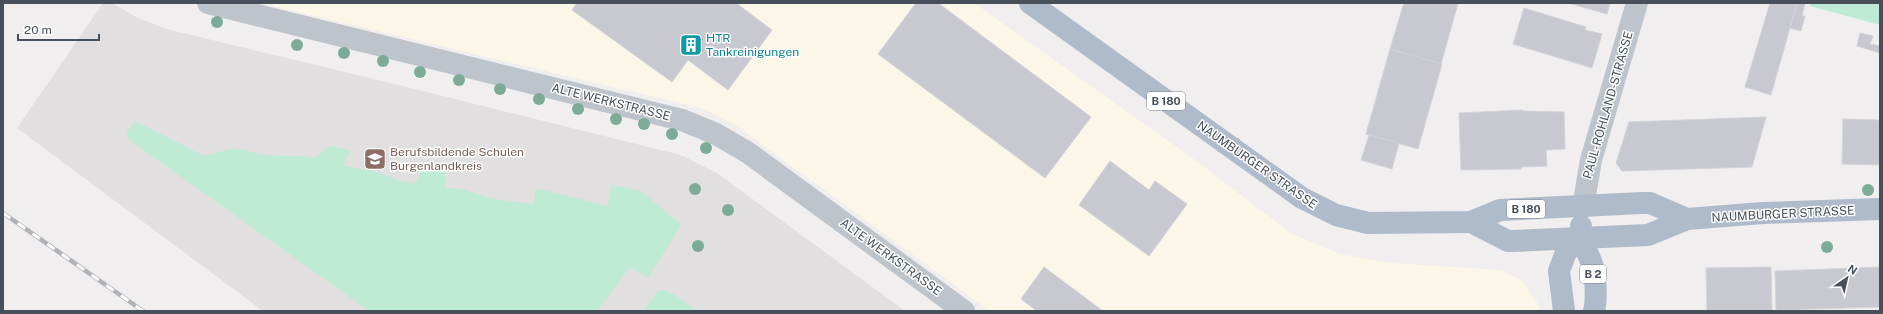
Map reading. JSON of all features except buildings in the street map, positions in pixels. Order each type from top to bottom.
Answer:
[{"type":"main road","name":"NAUMBURGER STRASSE","points":[[1030,3],[1302,198],[1321,209],[1351,220],[1368,223],[1471,222],[1500,210],[1650,203],[1687,219]]},
{"type":"main road","points":[[1580,238],[1583,207]]},
{"type":"main road","name":"NAUMBURGER STRASSE","points":[[1471,222],[1508,241],[1648,235],[1687,219],[1880,209]]},
{"type":"main road","name":"B 2","points":[[1564,311],[1559,271],[1566,252],[1580,238],[1592,263],[1596,302],[1594,311]]},
{"type":"street","name":"ALTE WERKSTRASSE","points":[[208,3],[682,120],[716,134],[747,152],[964,311]]},
{"type":"street","name":"PAUL-ROHLAND-STRASSE","points":[[1583,207],[1591,160],[1637,3]]},
{"type":"shaded area","name":"Berufsbildende Schulen Burgenlandkreis","points":[[103,3],[112,3],[138,18],[170,30],[681,155],[717,173],[905,311],[263,311],[17,128]]},
{"type":"shaded area","points":[[261,3],[974,3],[1191,157],[1291,233],[1340,254],[1392,263],[1501,270],[1521,280],[1539,305],[1540,311],[990,311],[734,124],[701,108]]},
{"type":"green space","points":[[1811,3],[1880,3],[1880,25],[1810,6]]},
{"type":"green space","points":[[135,121],[204,156],[234,148],[266,155],[316,157],[330,146],[350,150],[343,166],[373,171],[401,181],[414,183],[419,177],[420,165],[445,171],[445,188],[462,189],[493,199],[534,204],[536,188],[607,206],[612,185],[641,191],[681,225],[648,278],[630,267],[597,311],[369,311],[128,139],[127,132]]},
{"type":"green space","points":[[663,290],[670,292],[698,311],[643,311],[658,291]]},
{"type":"railway","points":[[3,213],[143,311]]},
{"type":"place","name":"HTR Tankreinigungen","points":[[691,45]]},
{"type":"place","name":"Berufsbildende Schulen Burgenlandkreis","points":[[375,159]]}]
